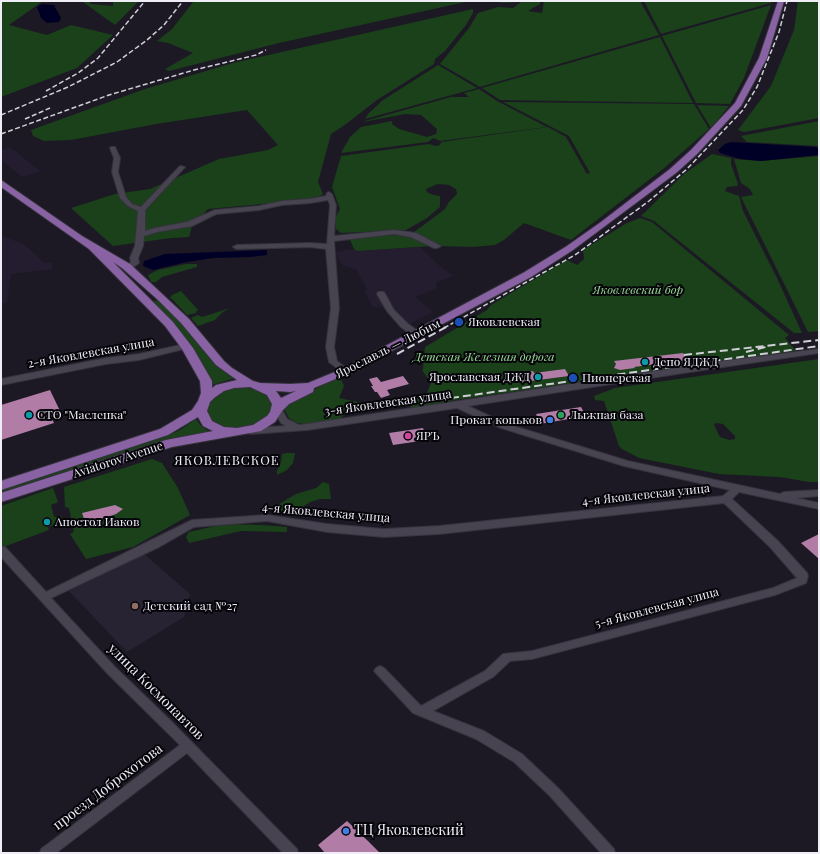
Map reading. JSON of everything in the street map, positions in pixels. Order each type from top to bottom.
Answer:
[{"type":"main road","name":"Ярославль — Любим","points":[[257,385],[296,387],[328,380],[416,335],[527,275],[570,248],[626,207],[673,171],[718,127],[738,104],[753,79],[763,58],[781,1]]},
{"type":"main road","points":[[1,183],[98,252],[169,324],[185,346],[206,381],[207,390],[203,403],[202,415],[207,423],[222,431],[240,432],[257,428],[267,423],[285,401],[328,380]]},
{"type":"main road","points":[[80,238],[129,268],[180,316],[224,367],[239,377],[269,390],[275,396],[278,409]]},
{"type":"main road","points":[[203,403],[214,391],[227,386],[241,384],[257,385]]},
{"type":"main road","name":"Aviatorov Avenue","points":[[1,486],[164,432],[186,420],[196,412],[203,403]]},
{"type":"main road","name":"Aviatorov Avenue","points":[[1,498],[170,443],[240,432]]},
{"type":"street","points":[[113,148],[117,158],[115,172],[123,198],[130,205],[142,210]]},
{"type":"street","points":[[129,268],[135,262],[134,258],[141,235],[142,210],[182,167]]},
{"type":"street","points":[[141,235],[155,230],[189,224],[215,212],[260,208],[282,203],[310,201],[330,196],[333,205],[330,248],[335,308],[330,347],[333,362],[346,371]]},
{"type":"street","points":[[331,239],[356,234],[394,232],[414,235],[437,246]]},
{"type":"street","points":[[237,247],[310,245],[330,248]]},
{"type":"street","points":[[381,294],[391,310],[416,335]]},
{"type":"street","name":"2-я Яковлевская улица","points":[[1,382],[106,360],[139,357],[185,346]]},
{"type":"street","name":"3-я Яковлевская улица","points":[[240,432],[307,427],[819,351]]},
{"type":"street","points":[[458,405],[504,426],[576,450],[642,468],[819,506]]},
{"type":"street","name":"3-я Яковлевская улица","points":[[278,409],[280,416],[287,423],[296,427],[307,427]]},
{"type":"street","name":"4-я Яковлевская улица","points":[[44,597],[155,544],[192,524],[267,518],[327,528],[377,532],[431,531],[726,499],[737,488]]},
{"type":"street","points":[[773,496],[819,493]]},
{"type":"street","name":"5-я Яковлевская улица","points":[[421,712],[489,674],[507,657],[532,655],[775,591],[802,580],[803,576],[774,544],[726,499]]},
{"type":"street","name":"улица Космонавтов","points":[[1,550],[111,670],[188,746],[292,853]]},
{"type":"street","points":[[380,672],[417,710],[480,735],[518,758],[554,792],[609,853]]},
{"type":"street","name":"проезд Доброхотова","points":[[46,853],[188,746]]},
{"type":"shaded area","points":[[10,147],[41,171],[22,177],[1,160],[1,150]]},
{"type":"shaded area","points":[[1,235],[25,245],[43,262],[52,263],[52,269],[11,274],[7,303],[1,304]]},
{"type":"shaded area","points":[[420,247],[443,269],[454,276],[436,282],[437,288],[415,297],[433,312],[404,327],[383,308],[373,307],[364,291],[367,289],[356,269],[343,266],[335,252],[354,249],[357,251]]},
{"type":"shaded area","name":"Детский сад №27","points":[[144,554],[190,594],[184,617],[127,652],[69,591]]},
{"type":"green space","points":[[1,1],[43,1],[9,25],[47,35],[71,25],[113,35],[77,68],[1,97]]},
{"type":"green space","points":[[89,1],[91,4],[113,6],[113,1],[139,1],[115,25],[83,2]]},
{"type":"green space","points":[[194,1],[470,1],[279,43],[169,71],[165,69],[193,53],[168,43],[157,41],[172,29]]},
{"type":"green space","points":[[504,1],[540,1],[540,4],[528,11],[542,13],[544,1],[640,1],[659,35],[480,87],[440,64],[469,28],[478,13],[498,7],[513,8],[521,2],[499,3]]},
{"type":"green space","points":[[644,1],[772,1],[771,3],[661,34]]},
{"type":"green space","points":[[798,1],[819,1],[819,118],[744,132],[738,130],[771,86],[794,30]]},
{"type":"green space","points":[[771,5],[744,78],[730,104],[696,103],[662,36]]},
{"type":"green space","points":[[473,9],[473,13],[466,25],[445,51],[435,59],[434,64],[377,100],[331,134],[318,182],[323,194],[315,199],[208,209],[192,226],[189,237],[113,246],[71,208],[115,194],[150,189],[219,159],[268,150],[278,145],[247,110],[156,124],[71,140],[44,141],[33,136],[31,130],[145,89],[233,63]]},
{"type":"green space","points":[[660,37],[693,103],[500,100],[482,88]]},
{"type":"green space","points":[[438,65],[477,88],[365,119],[369,113],[383,100]]},
{"type":"green space","points":[[479,89],[497,101],[547,127],[440,141],[433,138],[428,142],[341,153],[350,137],[361,127],[392,121],[392,124],[399,129],[427,137],[436,134],[437,129],[421,115],[405,114],[363,122],[451,97],[469,97],[464,93]]},
{"type":"green space","points":[[503,102],[694,104],[709,129],[663,169],[571,240],[524,223],[504,240],[495,245],[472,247],[440,246],[414,232],[445,209],[449,202],[457,194],[456,189],[449,185],[438,184],[426,189],[427,192],[433,195],[440,196],[440,207],[427,218],[406,230],[341,233],[336,229],[336,217],[340,209],[332,187],[341,156],[429,144],[436,146],[440,145],[441,142],[548,127],[566,137],[587,174],[590,173],[569,136]]},
{"type":"green space","points":[[697,105],[729,106],[711,128]]},
{"type":"green space","points":[[819,121],[819,146],[747,142],[741,136]]},
{"type":"green space","name":"Яковлевский бор","points":[[712,154],[731,158],[731,164],[738,184],[737,186],[727,187],[725,191],[739,196],[743,211],[777,278],[802,333],[794,333],[654,221],[641,216],[684,174]]},
{"type":"green space","points":[[819,156],[819,331],[808,332],[741,197],[753,195],[750,189],[741,183],[734,159],[761,161]]},
{"type":"green space","name":"Яковлевский бор","points":[[640,218],[652,222],[789,335],[785,338],[796,351],[448,401],[412,409],[407,401],[426,395],[431,383],[422,370],[425,347],[487,310],[491,305],[567,260],[577,265],[584,259],[583,250],[627,223]]},
{"type":"green space","points":[[391,235],[413,236],[433,246],[357,251],[354,249],[350,240],[355,238]]},
{"type":"green space","points":[[186,264],[197,264],[197,267],[162,277],[156,282],[151,282],[148,275],[158,270]]},
{"type":"green space","points":[[181,291],[199,311],[197,310],[196,313],[187,315],[170,297]]},
{"type":"green space","points":[[158,300],[177,317],[221,368],[235,378],[212,385],[210,377],[154,303],[154,301]]},
{"type":"green space","points":[[230,308],[223,312],[215,320],[198,326],[191,318],[198,315],[202,317]]},
{"type":"green space","points":[[819,359],[819,482],[809,482],[780,477],[719,474],[639,458],[619,446],[604,401],[595,400],[594,396],[615,388]],"holes":[[[716,423],[723,424],[735,436],[735,439],[729,440],[720,437],[714,425]]]},
{"type":"green space","points":[[340,377],[344,386],[339,398],[358,402],[364,411],[345,414],[340,419],[307,424],[297,423],[289,418],[285,411],[285,407],[290,401]]},
{"type":"green space","points":[[240,387],[256,389],[267,395],[272,405],[267,417],[254,425],[236,428],[224,427],[212,420],[207,411],[211,399],[223,391]]},
{"type":"green space","points":[[196,419],[201,426],[210,432],[169,440],[1,495],[1,490],[167,436],[180,430]]},
{"type":"green space","points":[[295,453],[293,463],[287,470],[277,475],[282,454]]},
{"type":"green space","points":[[152,459],[162,463],[178,488],[190,515],[133,547],[86,559],[70,534],[74,532],[69,508],[65,507],[64,487]]},
{"type":"green space","points":[[323,482],[329,484],[331,499],[320,499],[310,502],[301,508],[295,516],[269,510],[296,494],[316,488]]},
{"type":"green space","points":[[53,488],[58,502],[51,505],[54,517],[61,516],[63,522],[48,527],[49,530],[6,546],[1,545],[1,506]]},
{"type":"green space","points":[[224,524],[287,527],[287,532],[241,531],[189,543],[186,537],[189,532]]},
{"type":"water","points":[[42,4],[54,5],[61,18],[59,22],[47,23],[41,18],[37,7]]},
{"type":"water","points":[[731,142],[816,147],[819,149],[819,155],[761,161],[740,159],[720,153],[718,150],[725,144]]},
{"type":"water","points":[[267,250],[267,255],[213,258],[153,270],[143,266],[144,261],[165,254]]},
{"type":"building","name":"Депо ЯДЖД","points":[[683,353],[688,360],[620,370],[614,368],[616,364],[614,361]]},
{"type":"building","name":"Ярославская ДЖД","points":[[565,369],[569,376],[515,383],[512,377],[513,374],[519,372],[533,371],[534,373]]},
{"type":"building","points":[[403,376],[409,384],[387,390],[390,395],[381,398],[371,386],[373,386],[369,379],[377,377],[381,382]]},
{"type":"building","name":"СТО \"Масленка\"","points":[[50,390],[61,413],[51,417],[54,423],[1,440],[1,405]]},
{"type":"building","name":"Лыжная база","points":[[581,407],[586,416],[540,424],[536,414]]},
{"type":"building","name":"ЯРЪ","points":[[423,428],[427,440],[393,445],[389,433]]},
{"type":"building","points":[[115,505],[123,509],[116,514],[86,524],[82,513]]},
{"type":"building","points":[[819,534],[819,559],[801,543]]},
{"type":"building","name":"ТЦ Яковлевский","points":[[347,821],[380,853],[325,853],[318,845]]},
{"type":"railway","points":[[46,91],[78,73],[98,58],[145,1]]},
{"type":"railway","points":[[1,115],[68,87],[117,62],[147,40],[164,25],[183,1]]},
{"type":"railway","points":[[444,328],[575,255],[649,201],[687,169],[743,110],[757,87],[779,32],[787,1]]},
{"type":"railway","points":[[1,134],[109,95],[194,70],[256,55],[266,50]]},
{"type":"railway","points":[[25,119],[50,108]]},
{"type":"railway","points":[[397,354],[446,327]]},
{"type":"railway","points":[[684,355],[819,340]]},
{"type":"railway","points":[[451,398],[819,346]]},
{"type":"railway","points":[[746,352],[766,347]]},
{"type":"place","name":"Яковлевская","points":[[459,322]]},
{"type":"place","name":"Депо ЯДЖД","points":[[645,362]]},
{"type":"place","name":"Ярославская ДЖД","points":[[538,377]]},
{"type":"place","name":"Пионерская","points":[[573,378]]},
{"type":"place","name":"СТО \"Масленка\"","points":[[29,415]]},
{"type":"place","name":"Лыжная база","points":[[561,415]]},
{"type":"place","name":"Прокат коньков","points":[[550,420]]},
{"type":"place","name":"ЯРЪ","points":[[408,436]]},
{"type":"place","name":"Апостол Иаков","points":[[47,522]]},
{"type":"place","name":"Детский сад №27","points":[[135,606]]},
{"type":"place","name":"ТЦ Яковлевский","points":[[346,831]]},
{"type":"district","name":"ЯКОВЛЕВСКОЕ","points":[[227,461]]},
{"type":"park label","name":"Детская Железная дорога","points":[[484,357]]}]
